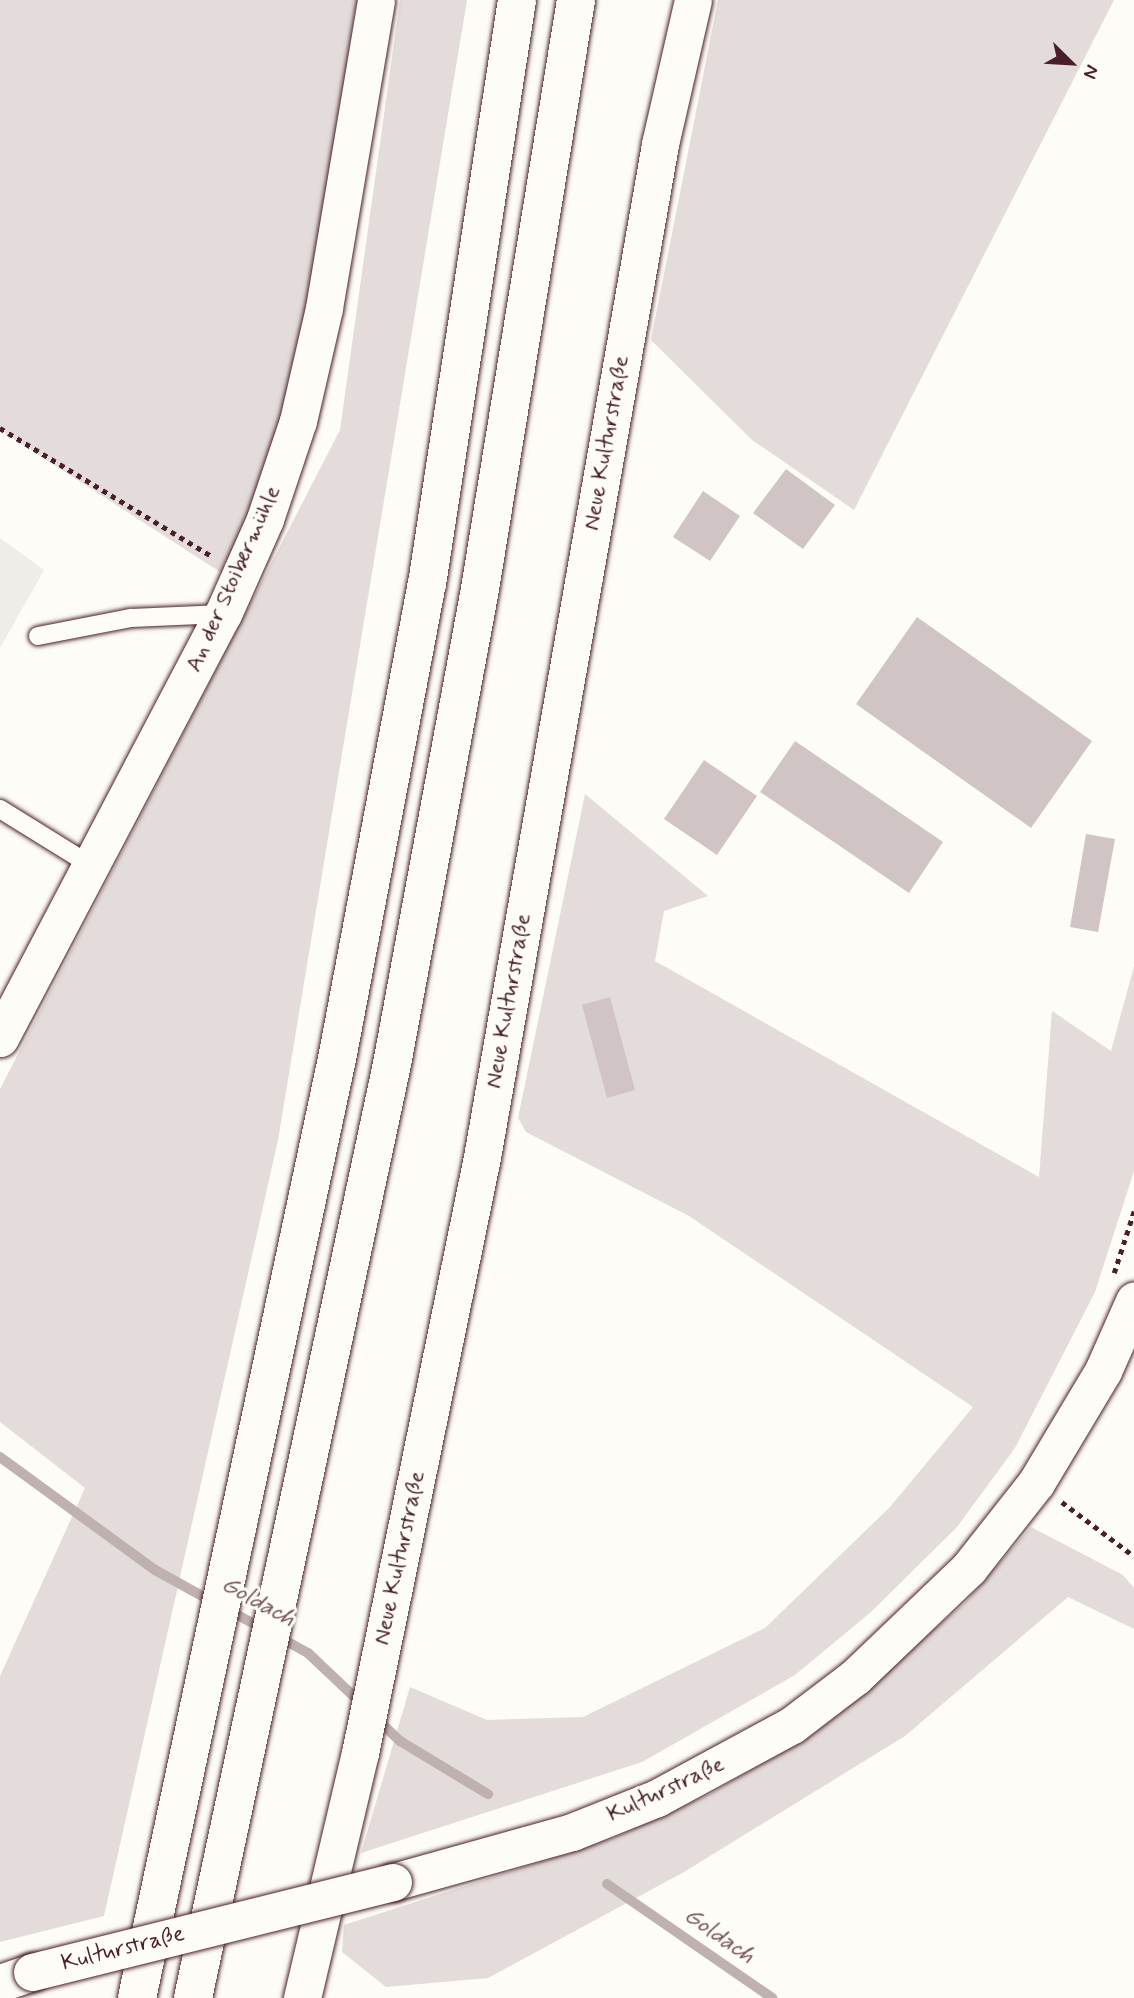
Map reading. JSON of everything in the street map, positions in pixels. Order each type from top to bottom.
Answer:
[{"type":"highway","points":[[137,1998],[230,1578],[427,584],[517,0]]},
{"type":"highway","points":[[193,1998],[283,1597],[466,662],[576,0]]},
{"type":"street","name":"An der Stoibermühle","points":[[0,1038],[222,614],[244,568],[281,472],[311,366],[376,0]]},
{"type":"street","name":"Neue Kulturstraße","points":[[302,1998],[360,1753],[481,1157],[660,144],[693,0]]},
{"type":"street","name":"Kulturstraße","points":[[16,1978],[393,1882],[572,1832],[668,1793],[792,1725],[907,1633],[1036,1483],[1103,1371],[1123,1289]]},
{"type":"lane","points":[[38,636],[131,618],[222,614]]},
{"type":"lane","points":[[0,809],[92,866]]},
{"type":"path","points":[[0,428],[169,535],[244,568]]},
{"type":"path","points":[[1123,1289],[1134,1211]]},
{"type":"path","points":[[1036,1483],[1134,1556]]},
{"type":"shaded area","points":[[0,0],[357,0],[294,396],[228,577],[0,430]]},
{"type":"shaded area","points":[[400,0],[467,0],[278,1140],[104,1916],[0,1942],[0,1676],[85,1488],[0,1422],[0,1089],[340,430]]},
{"type":"shaded area","points":[[718,0],[1114,0],[854,510],[752,440],[651,340]]},
{"type":"shaded area","points":[[0,538],[44,570],[0,648]]},
{"type":"shaded area","points":[[585,794],[708,896],[664,911],[655,961],[1039,1177],[1052,1011],[1111,1051],[1134,966],[1134,1171],[1095,1292],[1015,1448],[957,1527],[871,1612],[795,1675],[642,1762],[361,1853],[410,1687],[487,1720],[583,1717],[765,1628],[890,1507],[973,1407],[689,1216],[526,1132],[518,1118]]},
{"type":"shaded area","points":[[1031,1527],[1123,1575],[1134,1588],[1134,1629],[1068,1597],[905,1736],[684,1872],[488,1978],[386,1987],[342,1952],[344,1925],[611,1839],[710,1794],[800,1741],[964,1604]]},
{"type":"building","points":[[786,469],[835,505],[803,549],[753,513]]},
{"type":"building","points":[[703,491],[740,516],[710,561],[673,537]]},
{"type":"building","points":[[917,617],[1092,741],[1031,828],[856,704]]},
{"type":"building","points":[[795,741],[943,842],[909,893],[760,792]]},
{"type":"building","points":[[704,760],[757,796],[717,855],[664,819]]},
{"type":"building","points":[[1086,834],[1115,839],[1098,932],[1070,927]]},
{"type":"building","points":[[610,997],[635,1090],[607,1098],[582,1005]]},
{"type":"waterway","name":"Goldach","points":[[0,1457],[155,1570],[213,1602]]},
{"type":"waterway","name":"Goldach","points":[[227,1609],[263,1629]]},
{"type":"waterway","name":"Goldach","points":[[279,1637],[308,1653],[362,1704]]},
{"type":"waterway","name":"Goldach","points":[[375,1717],[400,1741],[488,1794]]},
{"type":"waterway","name":"Goldach","points":[[607,1884],[772,1998]]}]
